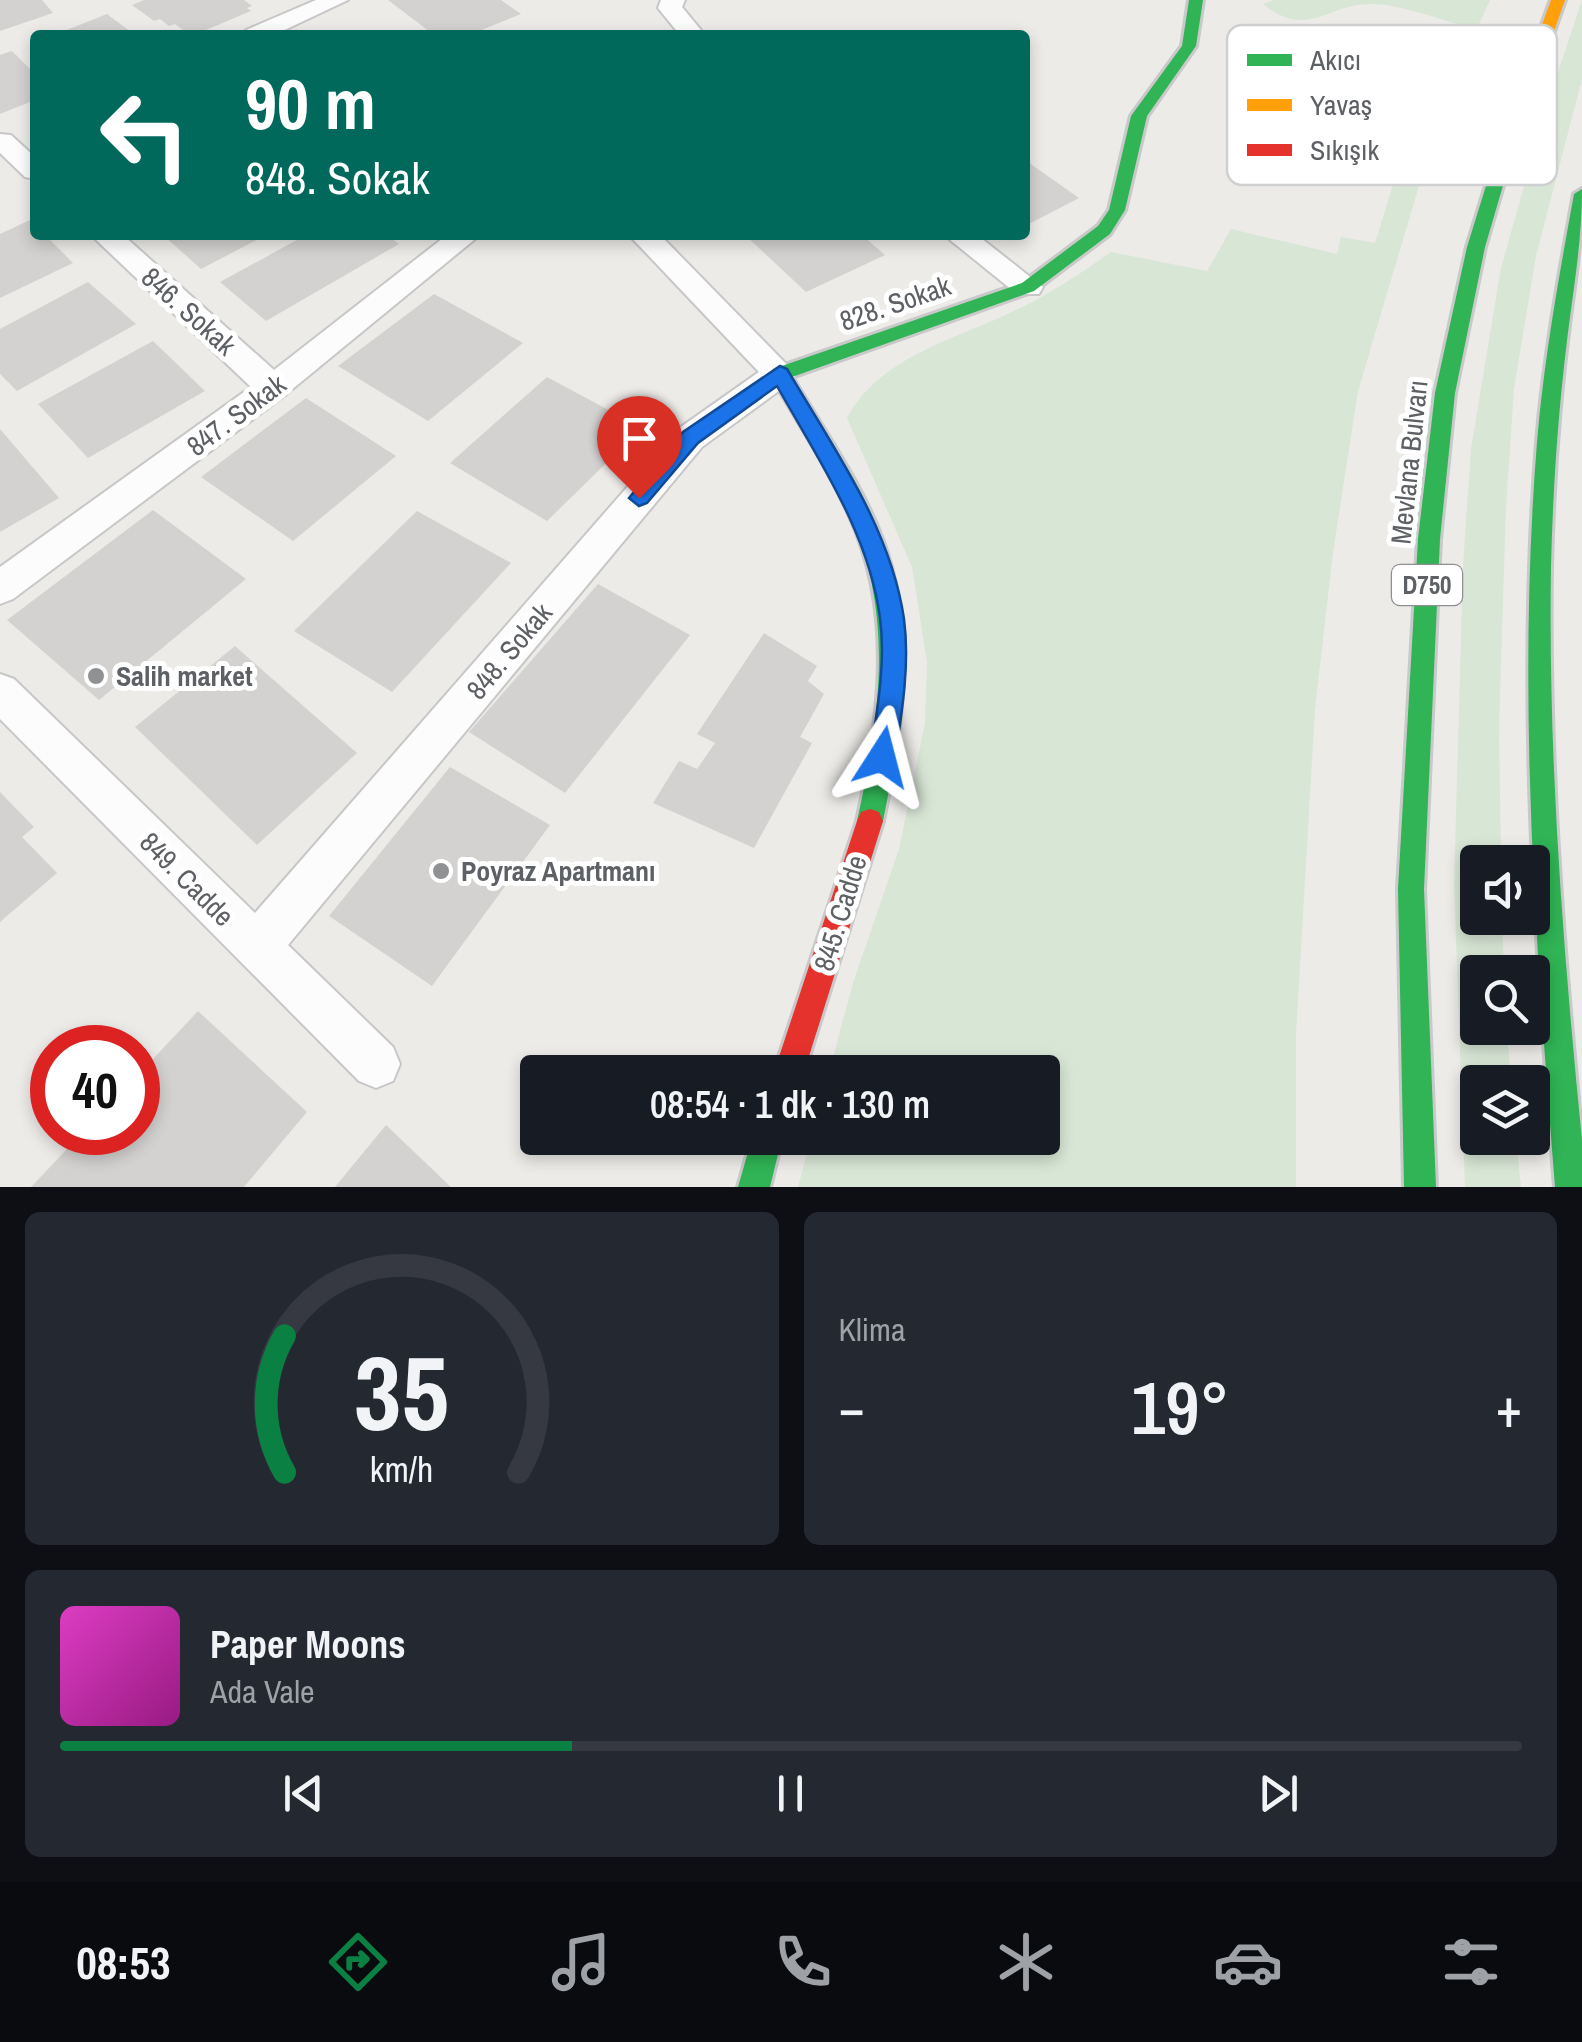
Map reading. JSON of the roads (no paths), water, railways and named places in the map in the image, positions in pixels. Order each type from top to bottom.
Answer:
[{"type":"main road","name":"828. Sokak","points":[[780,374],[1028,288],[1104,230],[1117,210],[1139,116],[1189,46],[1196,0]]},
{"type":"main road","name":"Mevlana Bulvarı","points":[[1549,25],[1558,0]]},
{"type":"main road","name":"Mevlana Bulvarı","points":[[1420,1187],[1411,889],[1429,539],[1446,394],[1476,247],[1495,185]]},
{"type":"main road","points":[[1570,1187],[1549,961],[1541,743],[1541,576],[1552,371],[1582,194]]},
{"type":"main road","name":"845. Cadde","points":[[780,374],[857,510],[880,565],[892,620],[892,700],[878,785],[838,927],[795,1055]]},
{"type":"main road","points":[[754,1187],[762,1155]]},
{"type":"street","points":[[265,30],[328,1]]},
{"type":"street","points":[[672,4],[690,30]]},
{"type":"street","points":[[30,129],[1,142],[30,167]]},
{"type":"street","name":"846. Sokak","points":[[111,240],[274,388]]},
{"type":"street","name":"847. Sokak","points":[[0,588],[274,388],[460,240]]},
{"type":"street","name":"845. Cadde","points":[[648,240],[780,374]]},
{"type":"street","points":[[965,240],[1028,288]]},
{"type":"street","name":"848. Sokak","points":[[256,947],[690,438],[780,374]]},
{"type":"street","name":"849. Cadde","points":[[8,715],[376,1064]]},
{"type":"place","name":"Salih market","points":[[96,676]]},
{"type":"place","name":"Poyraz Apartmanı","points":[[441,871]]}]
